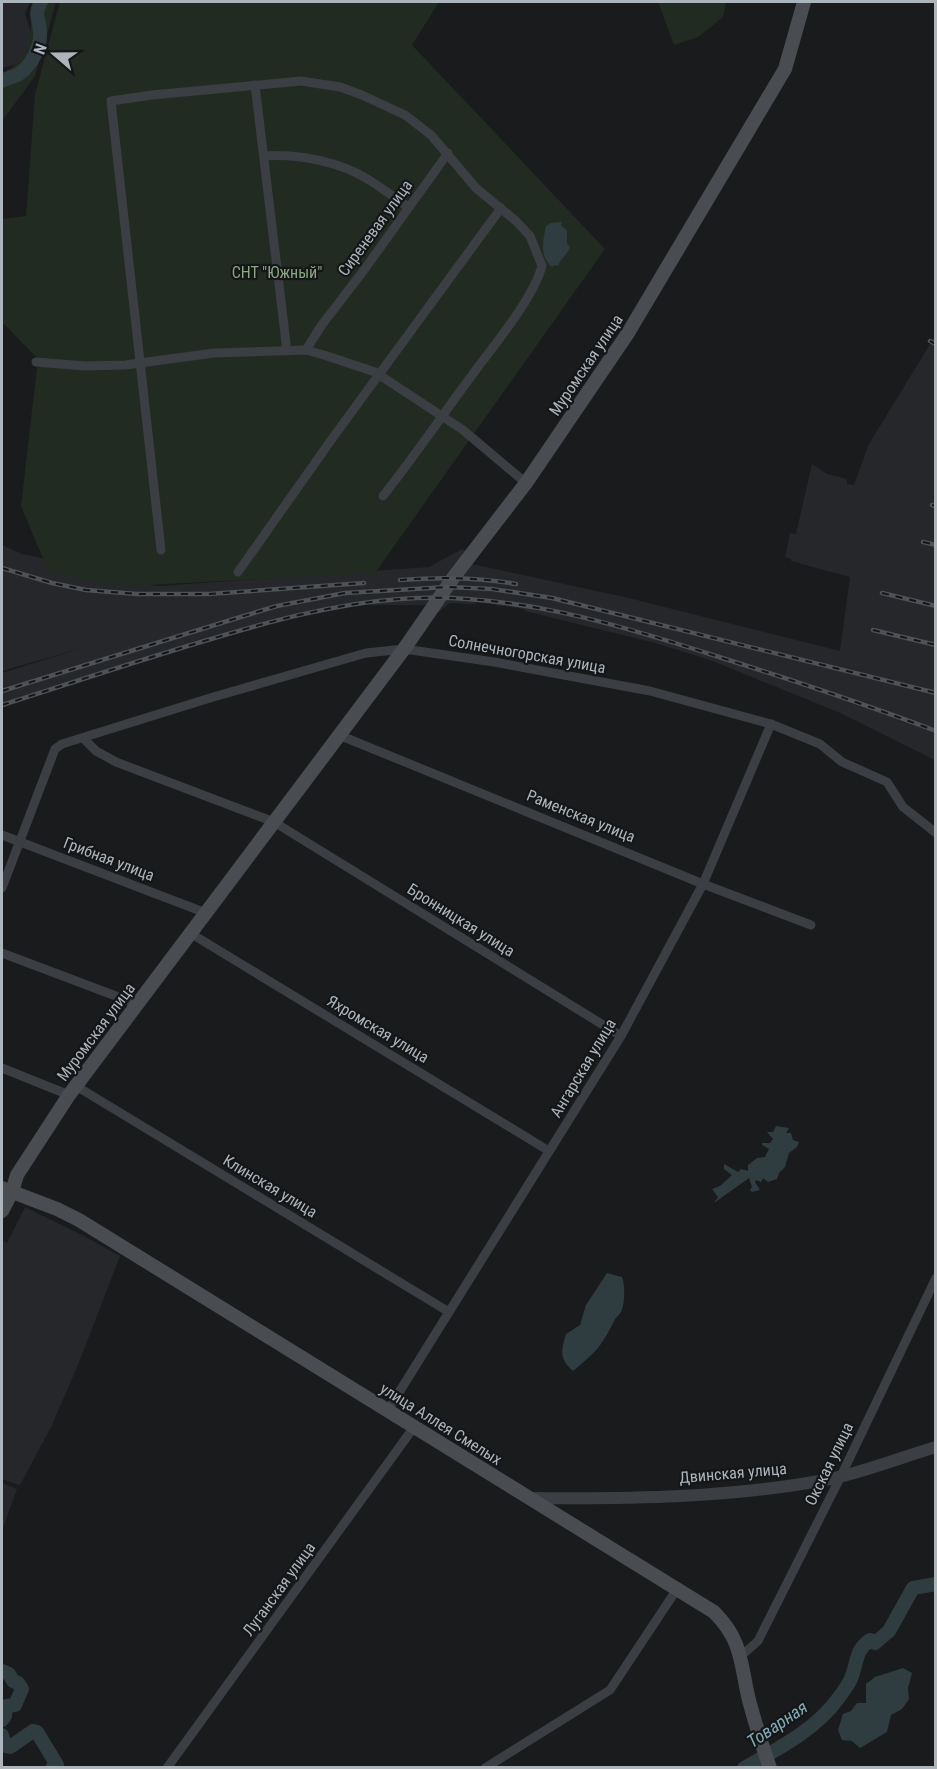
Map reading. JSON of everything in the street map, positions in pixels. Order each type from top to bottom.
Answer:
[{"type":"main road","name":"Муромская улица","points":[[339,735],[404,649],[453,578],[526,483],[628,333],[785,69],[804,2]]},
{"type":"main road","points":[[280,825],[339,735]]},
{"type":"main road","name":"Муромская улица","points":[[2,1211],[7,1190],[72,1091],[217,898],[280,825]]},
{"type":"main road","name":"улица Аллея Смелых","points":[[7,1190],[79,1220],[714,1612],[727,1624],[737,1644],[748,1696],[767,1759]]},
{"type":"street","points":[[161,550],[111,101],[301,81],[351,91],[384,104],[430,135],[476,188],[530,236],[542,266],[540,273],[503,333],[383,496]]},
{"type":"street","points":[[255,85],[287,351]]},
{"type":"street","name":"Сиреневая улица","points":[[306,350],[321,326],[448,153]]},
{"type":"street","points":[[264,156],[298,156],[334,165],[368,178],[408,207]]},
{"type":"street","points":[[238,572],[501,208]]},
{"type":"street","points":[[36,362],[85,366],[140,363],[213,353],[306,350],[353,363],[379,375],[444,416],[526,483]]},
{"type":"street","name":"Солнечногорская улица","points":[[2,888],[55,749],[62,744],[366,653],[404,649],[494,662],[650,692],[771,724],[820,744],[842,762],[887,782],[903,807],[936,832]]},
{"type":"street","name":"Ангарская улица","points":[[388,1410],[621,1036],[703,884],[771,724]]},
{"type":"street","name":"Раменская улица","points":[[339,735],[703,884],[811,925]]},
{"type":"street","points":[[83,738],[96,752],[116,762],[280,825]]},
{"type":"street","name":"Бронницкая улица","points":[[280,825],[621,1036]]},
{"type":"street","name":"Грибная улица","points":[[2,835],[206,913]]},
{"type":"street","name":"Яхромская улица","points":[[190,933],[549,1150]]},
{"type":"street","points":[[2,953],[137,1004]]},
{"type":"street","name":"Клинская улица","points":[[2,1068],[72,1091],[449,1312]]},
{"type":"street","name":"Окская улица","points":[[741,1656],[758,1641],[841,1476],[936,1278]]},
{"type":"street","name":"Луганская улица","points":[[167,1767],[414,1427]]},
{"type":"street","name":"Двинская улица","points":[[529,1498],[650,1497],[745,1492],[841,1476],[936,1447]]},
{"type":"street","points":[[485,1767],[610,1690],[677,1589]]},
{"type":"shaded area","points":[[2,2],[30,2],[25,13],[34,43],[28,61],[2,68]]},
{"type":"shaded area","points":[[562,222],[561,225],[567,231],[567,244],[570,247],[558,266],[552,267],[544,253],[543,242],[546,226]]},
{"type":"shaded area","points":[[935,336],[935,760],[838,712],[710,660],[655,643],[523,609],[476,602],[475,604],[450,603],[439,612],[433,607],[472,564],[629,598],[840,651],[850,577],[791,561],[785,557],[790,533],[796,534],[812,464],[827,474],[847,479],[847,484],[854,485],[869,444]]},
{"type":"shaded area","points":[[2,545],[22,554],[47,559],[92,580],[160,586],[429,567],[462,549],[467,551],[429,605],[361,605],[290,617],[185,648],[2,708],[2,673],[82,648],[2,671]]},
{"type":"shaded area","points":[[776,1126],[789,1128],[786,1133],[791,1133],[793,1140],[799,1142],[797,1147],[789,1153],[785,1167],[777,1179],[768,1182],[763,1178],[761,1182],[756,1180],[760,1190],[752,1192],[749,1178],[714,1203],[718,1197],[712,1189],[720,1186],[732,1175],[724,1169],[724,1164],[738,1172],[741,1169],[748,1171],[748,1165],[757,1158],[765,1157],[769,1149],[762,1143],[770,1143],[773,1139],[767,1132],[773,1132]]},
{"type":"shaded area","points":[[25,1207],[120,1256],[78,1365],[51,1427],[20,1485],[2,1479],[2,1243],[4,1241],[7,1243]]},
{"type":"shaded area","points":[[607,1273],[622,1277],[624,1302],[621,1311],[597,1349],[573,1371],[565,1362],[562,1354],[566,1334],[580,1325],[586,1305]]},
{"type":"shaded area","points":[[2,1483],[17,1489],[2,1531]]},
{"type":"shaded area","points":[[903,1668],[912,1673],[908,1688],[909,1699],[902,1709],[891,1715],[887,1732],[860,1748],[852,1741],[842,1740],[838,1730],[843,1714],[851,1711],[857,1703],[866,1703],[866,1684],[875,1677]]},
{"type":"green space","points":[[34,2],[56,2],[35,76],[2,121],[2,73],[14,66],[26,50]]},
{"type":"green space","name":"СНТ \"Южный\"","points":[[60,2],[439,2],[412,45],[605,249],[375,573],[128,586],[49,573],[21,506],[38,359],[2,322],[2,219],[26,216],[35,94]]},
{"type":"green space","points":[[658,2],[726,2],[723,17],[698,37],[674,45]]},
{"type":"waterway","points":[[2,81],[19,74],[34,56],[40,38],[37,14],[41,2]]},
{"type":"waterway","name":"Товарная","points":[[744,1768],[797,1737],[831,1708],[848,1684],[862,1648],[870,1640],[875,1643],[889,1631],[913,1588],[936,1584]]},
{"type":"waterway","name":"Товарная","points":[[2,1671],[9,1674],[22,1689],[15,1705],[6,1706],[2,1720]]},
{"type":"waterway","name":"Товарная","points":[[2,1735],[5,1746],[10,1747],[33,1731],[37,1732],[57,1765],[52,1768]]},
{"type":"railway","points":[[930,341],[936,344]]},
{"type":"railway","points":[[932,505],[936,506]]},
{"type":"railway","points":[[923,542],[936,545]]},
{"type":"railway","points":[[2,568],[52,583],[86,590],[137,594],[209,594],[364,583]]},
{"type":"railway","points":[[400,580],[458,578],[516,584]]},
{"type":"railway","points":[[2,691],[277,606],[345,593],[448,587],[492,589],[552,598],[936,693]]},
{"type":"railway","points":[[882,593],[936,606]]},
{"type":"railway","points":[[2,705],[176,650],[300,615],[375,601],[441,598],[522,605],[602,622],[774,674],[936,731]]},
{"type":"railway","points":[[873,630],[936,645]]}]
